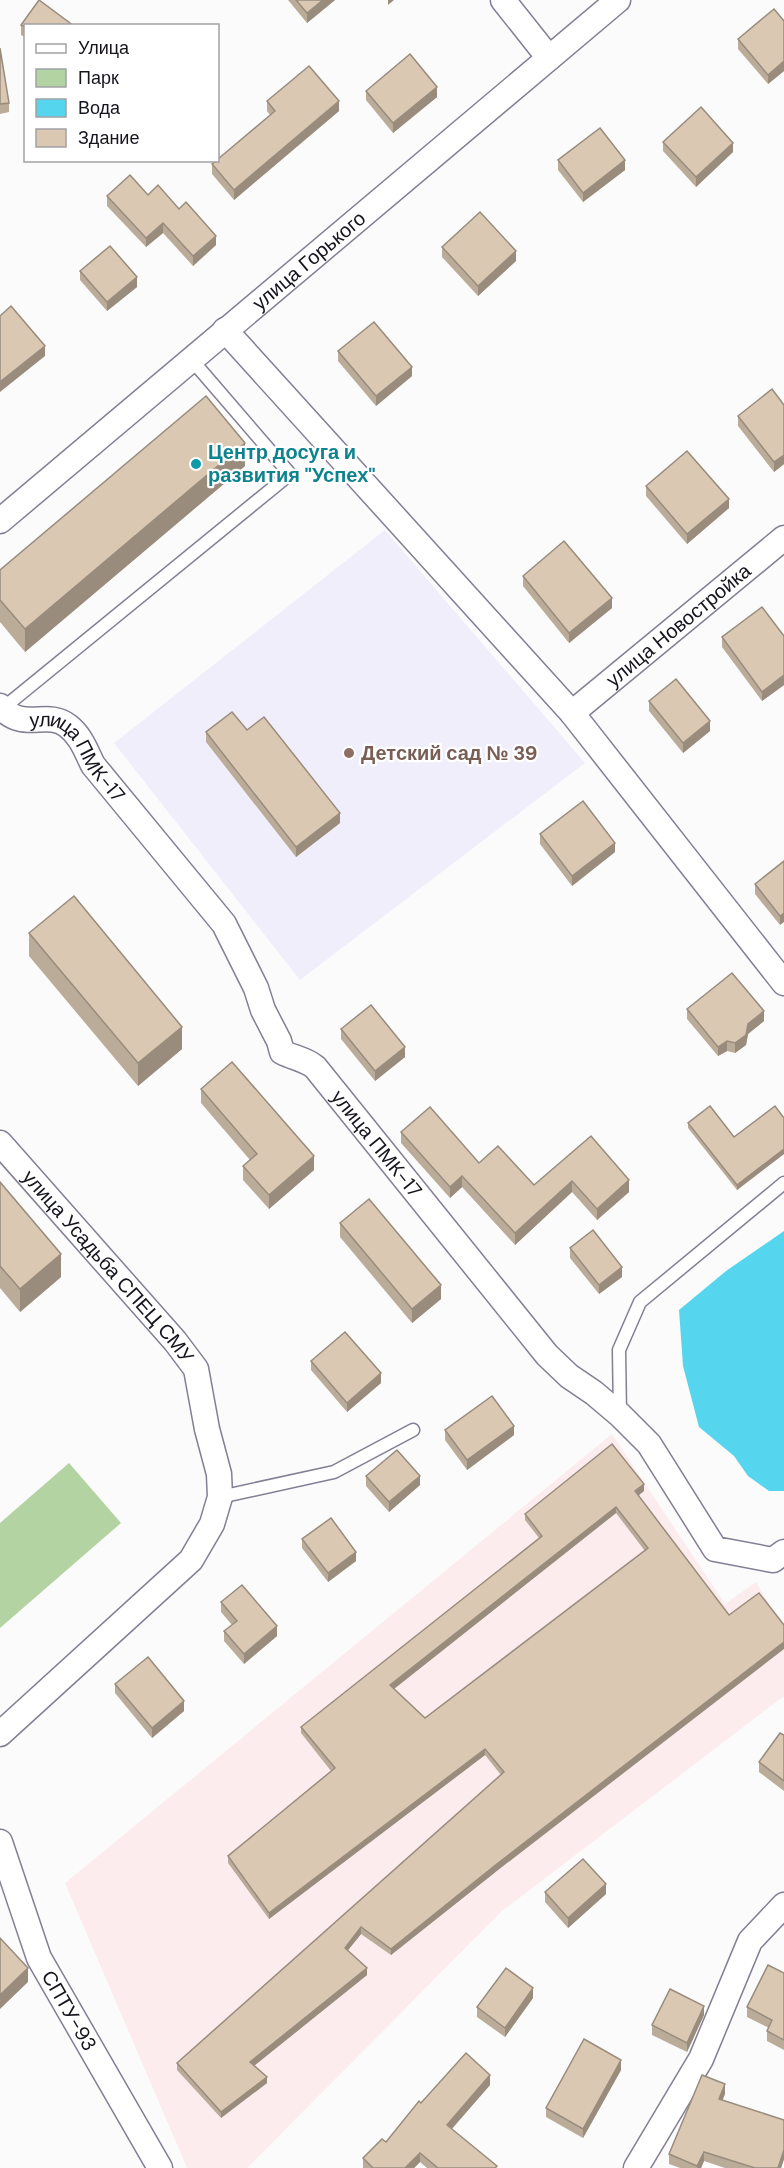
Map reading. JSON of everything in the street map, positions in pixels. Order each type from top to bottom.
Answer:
[{"type":"street","points":[[503,0],[549,58]]},
{"type":"street","name":"улица Горького","points":[[0,521],[618,0]]},
{"type":"street","points":[[225,330],[572,713],[784,983]]},
{"type":"street","name":"улица Новостройка","points":[[572,713],[784,538]]},
{"type":"street","name":"улица ПМК-17","points":[[1,707],[9,716],[29,722],[47,719],[67,725],[80,738],[93,765],[224,924],[256,988],[282,1052],[295,1059],[306,1059],[315,1067],[547,1355],[569,1376],[620,1415],[649,1444],[715,1549],[773,1560],[784,1552]]},
{"type":"street","name":"улица Усадьба СПЕЦ СМУ","points":[[0,1143],[175,1341],[196,1370],[207,1429],[219,1474],[220,1497],[212,1524],[191,1560],[0,1734]]},
{"type":"street","name":"СПТУ-93","points":[[0,1842],[39,1958],[160,2168]]},
{"type":"street","points":[[636,2168],[701,2059],[750,1941],[784,1905]]},
{"type":"lane","points":[[1,707],[290,474],[191,359]]},
{"type":"lane","points":[[620,1415],[619,1350],[640,1302],[784,1183]]},
{"type":"lane","points":[[220,1497],[334,1472],[412,1430]]},
{"type":"shaded area","name":"Детский сад № 39","points":[[385,530],[585,763],[300,980],[114,743]]},
{"type":"shaded area","points":[[612,1434],[725,1604],[756,1582],[784,1630],[784,1696],[502,1911],[247,2168],[187,2168],[65,1883]]},
{"type":"green space","points":[[69,1463],[121,1523],[0,1628],[0,1523]]},
{"type":"water","points":[[784,1231],[784,1491],[769,1491],[748,1476],[734,1456],[699,1427],[683,1366],[679,1310],[726,1271]]},
{"type":"building","points":[[39,0],[71,24],[24,24],[24,27],[21,25]]},
{"type":"building","points":[[296,0],[323,0],[307,13]]},
{"type":"building","points":[[774,9],[784,21],[784,61],[768,75],[738,39]]},
{"type":"building","points":[[0,48],[9,103],[0,104]]},
{"type":"building","points":[[410,54],[437,87],[393,123],[366,91]]},
{"type":"building","points":[[309,66],[339,101],[234,190],[212,164],[219,162],[219,158],[275,111],[267,101]]},
{"type":"building","points":[[701,107],[733,143],[696,177],[663,142]]},
{"type":"building","points":[[600,128],[625,160],[583,193],[558,160]]},
{"type":"building","points":[[130,175],[148,195],[158,185],[179,209],[186,202],[216,236],[193,256],[163,223],[146,238],[107,196]]},
{"type":"building","points":[[480,212],[516,251],[478,286],[442,247]]},
{"type":"building","points":[[110,246],[137,277],[107,302],[80,271]]},
{"type":"building","points":[[11,306],[45,346],[0,382],[0,316]]},
{"type":"building","points":[[374,322],[412,367],[376,396],[338,351]]},
{"type":"building","points":[[772,389],[784,405],[784,455],[774,462],[738,416]]},
{"type":"building","points":[[206,396],[245,443],[25,629],[0,600],[0,570]]},
{"type":"building","points":[[687,451],[729,499],[687,534],[646,486]]},
{"type":"building","points":[[564,541],[612,598],[569,633],[523,576]]},
{"type":"building","points":[[762,607],[784,636],[784,675],[762,692],[722,637]]},
{"type":"building","points":[[676,679],[710,721],[683,743],[649,701]]},
{"type":"building","points":[[232,712],[247,730],[264,717],[340,813],[296,847],[206,732]]},
{"type":"building","points":[[583,801],[615,843],[572,876],[540,834]]},
{"type":"building","points":[[784,861],[784,913],[780,916],[755,884]]},
{"type":"building","points":[[74,896],[182,1027],[138,1063],[29,933]]},
{"type":"building","points":[[732,973],[764,1011],[748,1024],[746,1035],[735,1043],[727,1041],[718,1047],[687,1009]]},
{"type":"building","points":[[371,1005],[405,1047],[375,1071],[341,1029]]},
{"type":"building","points":[[232,1062],[314,1156],[269,1195],[243,1166],[257,1154],[201,1089]]},
{"type":"building","points":[[710,1106],[734,1137],[775,1106],[784,1118],[784,1149],[737,1185],[688,1123]]},
{"type":"building","points":[[430,1107],[479,1163],[498,1146],[534,1185],[591,1136],[629,1180],[597,1209],[572,1181],[515,1233],[462,1176],[450,1187],[401,1132]]},
{"type":"building","points":[[0,1182],[61,1254],[20,1289],[0,1266]]},
{"type":"building","points":[[369,1199],[441,1285],[412,1309],[340,1223]]},
{"type":"building","points":[[593,1230],[622,1267],[599,1285],[570,1248]]},
{"type":"building","points":[[345,1332],[381,1373],[347,1403],[311,1361]]},
{"type":"building","points":[[492,1396],[514,1426],[467,1460],[445,1430]]},
{"type":"building","points":[[612,1444],[644,1484],[635,1491],[729,1615],[759,1593],[784,1625],[784,1642],[493,1867],[391,1949],[361,1927],[345,1948],[367,1968],[250,2062],[267,2077],[221,2112],[177,2063],[504,1772],[485,1749],[269,1913],[228,1856],[335,1768],[301,1727],[542,1536],[525,1514]],"holes":[[[616,1507],[648,1548],[425,1718],[390,1685]]]},
{"type":"building","points":[[397,1450],[420,1476],[389,1502],[366,1476]]},
{"type":"building","points":[[331,1518],[356,1552],[328,1573],[302,1539]]},
{"type":"building","points":[[242,1585],[277,1626],[244,1654],[224,1631],[237,1621],[221,1602]]},
{"type":"building","points":[[148,1657],[184,1701],[152,1728],[115,1684]]},
{"type":"building","points":[[780,1733],[784,1735],[784,1781],[759,1762]]},
{"type":"building","points":[[583,1859],[606,1884],[568,1918],[545,1892]]},
{"type":"building","points":[[0,1938],[28,1968],[0,1995]]},
{"type":"building","points":[[768,1965],[784,1973],[784,2040],[767,2031],[772,2020],[747,2007]]},
{"type":"building","points":[[506,1968],[533,1988],[505,2028],[477,2007]]},
{"type":"building","points":[[670,1989],[704,2006],[687,2043],[652,2025]]},
{"type":"building","points":[[584,2039],[621,2060],[583,2129],[546,2108]]},
{"type":"building","points":[[466,2053],[490,2075],[447,2125],[497,2166],[495,2168],[438,2168],[420,2153],[405,2168],[373,2168],[363,2158],[382,2139],[386,2142],[419,2101],[421,2103]]},
{"type":"building","points":[[702,2075],[725,2084],[719,2099],[784,2120],[784,2150],[778,2168],[755,2168],[704,2152],[697,2166],[669,2154]]},
{"type":"place","name":"Центр досуга и развития \"Успех\"","points":[[196,464]]},
{"type":"place","name":"Детский сад № 39","points":[[349,753]]}]
